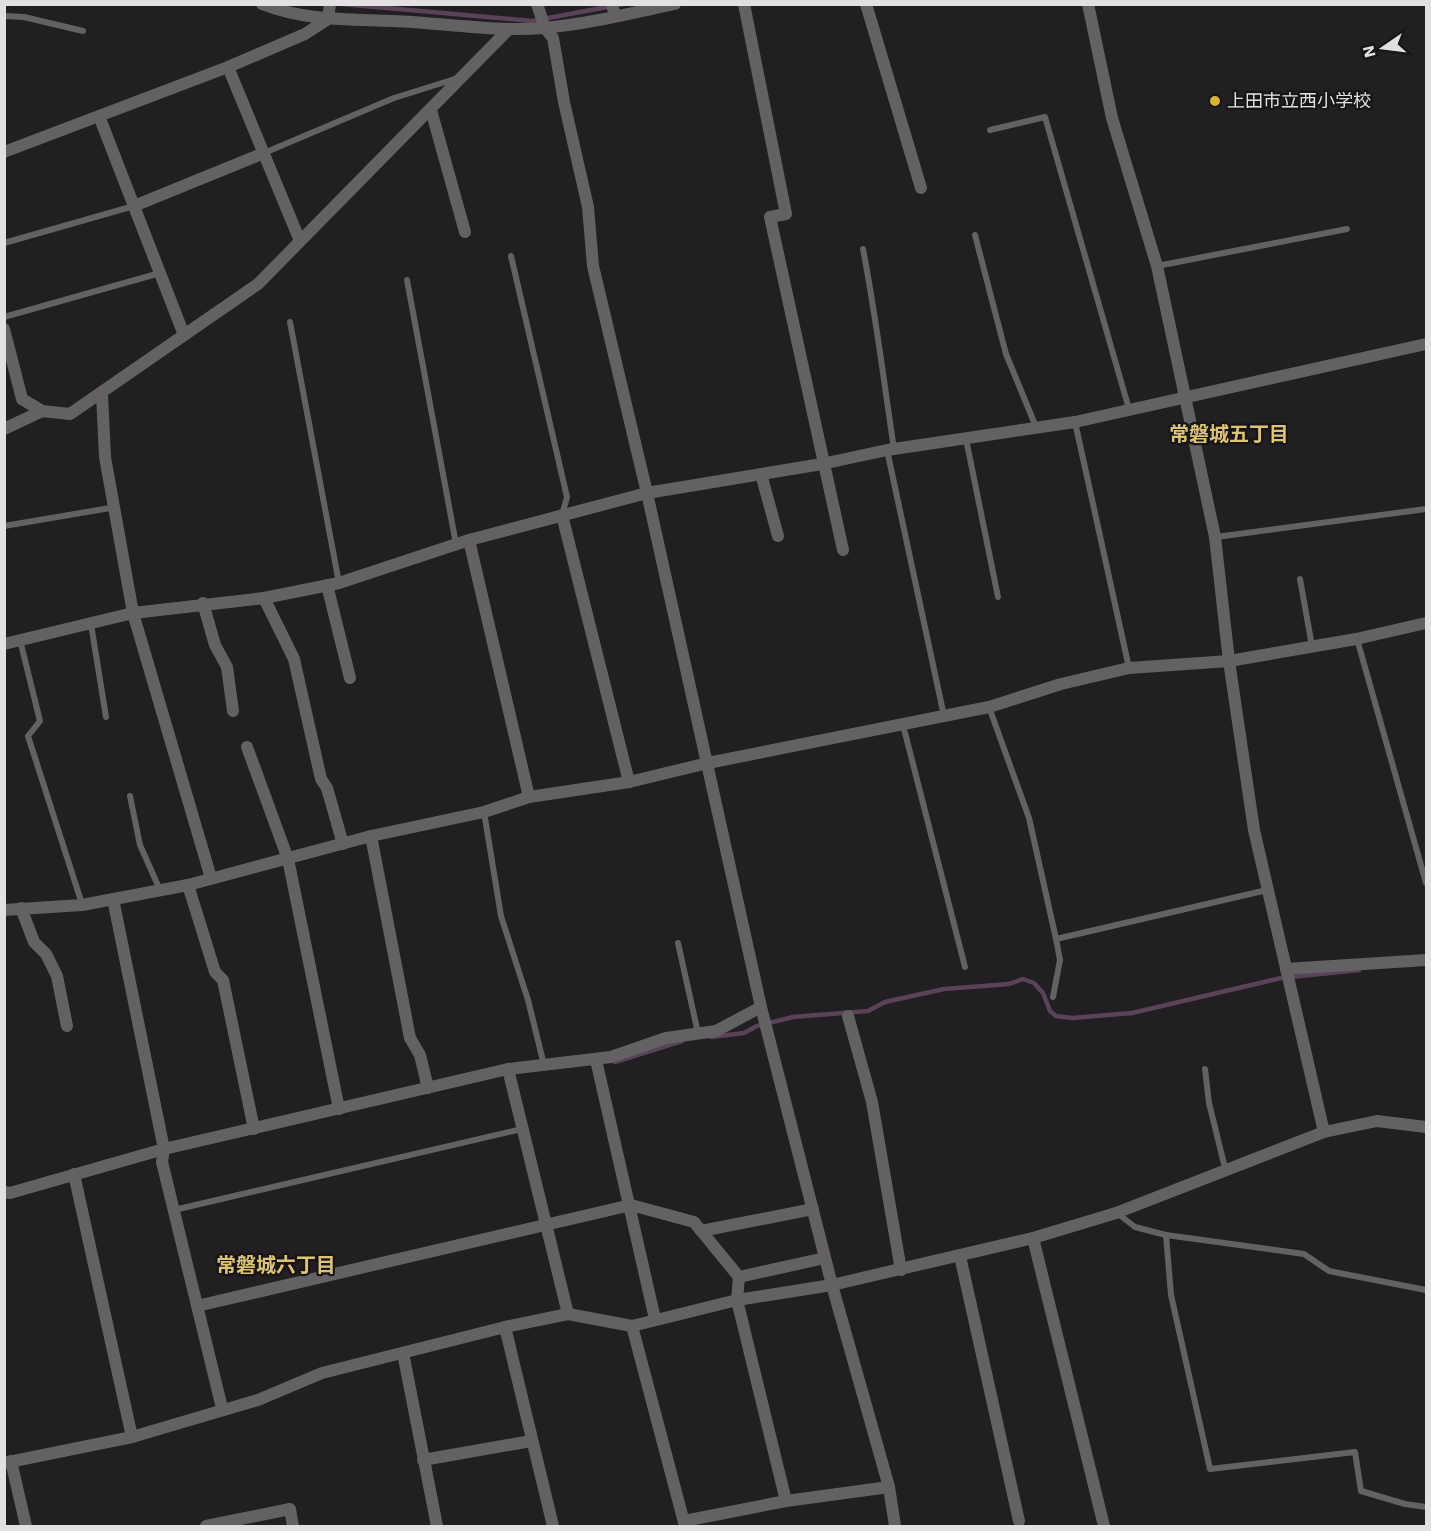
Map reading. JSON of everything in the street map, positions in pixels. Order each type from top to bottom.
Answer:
[{"type":"street","points":[[262,4],[286,14],[328,19],[429,22],[509,29],[545,28],[613,10],[675,4]]},
{"type":"street","points":[[4,152],[228,67],[305,34],[328,19],[330,4]]},
{"type":"street","points":[[537,4],[545,28],[554,38],[564,102],[588,207],[593,266],[708,763],[761,1007],[832,1285],[889,1486],[896,1527]]},
{"type":"street","points":[[744,4],[786,214],[770,218],[822,464],[843,550]]},
{"type":"street","points":[[866,4],[921,188]]},
{"type":"street","points":[[1088,4],[1112,118],[1157,266],[1215,537],[1228,661],[1254,830],[1324,1132]]},
{"type":"street","points":[[4,329],[22,399],[42,411],[70,414],[258,284],[509,29]]},
{"type":"street","points":[[228,67],[300,241]]},
{"type":"street","points":[[431,110],[465,232]]},
{"type":"street","points":[[99,116],[184,335]]},
{"type":"street","points":[[134,206],[264,153]]},
{"type":"street","points":[[4,645],[133,613],[203,603],[264,598],[333,584],[469,540],[647,494],[890,450],[1075,422],[1426,344]]},
{"type":"street","points":[[102,394],[105,458],[116,507],[133,613],[211,878]]},
{"type":"street","points":[[4,429],[42,411]]},
{"type":"street","points":[[761,474],[778,536]]},
{"type":"street","points":[[562,515],[629,782]]},
{"type":"street","points":[[469,540],[530,797]]},
{"type":"street","points":[[333,584],[350,678]]},
{"type":"street","points":[[264,598],[294,659],[321,779],[327,788],[343,844]]},
{"type":"street","points":[[203,603],[215,645],[227,667],[234,711]]},
{"type":"street","points":[[4,910],[82,905],[188,885],[371,836],[484,812],[530,797],[629,782],[708,763],[944,717],[989,707],[1061,684],[1129,668],[1228,661],[1356,639],[1426,623]]},
{"type":"street","points":[[247,747],[288,859],[339,1109]]},
{"type":"street","points":[[371,836],[410,1038],[420,1055],[429,1088]]},
{"type":"street","points":[[188,885],[214,972],[223,980],[254,1129]]},
{"type":"street","points":[[113,898],[164,1149],[162,1162],[222,1408]]},
{"type":"street","points":[[21,908],[34,942],[46,954],[57,976],[67,1026]]},
{"type":"street","points":[[1286,969],[1426,960]]},
{"type":"street","points":[[4,1192],[10,1193],[164,1149],[508,1069],[596,1060],[666,1038],[716,1031],[761,1007]]},
{"type":"street","points":[[848,1016],[873,1102],[901,1270]]},
{"type":"street","points":[[596,1060],[631,1204],[655,1319]]},
{"type":"street","points":[[508,1069],[568,1314]]},
{"type":"street","points":[[26,1527],[8,1462],[132,1437],[222,1408],[258,1400],[322,1373],[505,1327],[568,1314],[632,1326],[737,1300],[832,1285],[901,1270],[1033,1238],[1116,1213],[1226,1173],[1324,1132],[1377,1121],[1426,1127]]},
{"type":"street","points":[[74,1174],[132,1437]]},
{"type":"street","points":[[197,1306],[631,1204],[694,1222],[739,1277],[737,1300],[786,1501]]},
{"type":"street","points":[[701,1231],[813,1209]]},
{"type":"street","points":[[1033,1238],[1104,1527]]},
{"type":"street","points":[[960,1256],[1019,1521]]},
{"type":"street","points":[[739,1277],[825,1258]]},
{"type":"street","points":[[632,1326],[685,1524],[786,1501],[889,1486]]},
{"type":"street","points":[[505,1327],[553,1527]]},
{"type":"street","points":[[403,1353],[437,1527]]},
{"type":"street","points":[[423,1460],[531,1441]]},
{"type":"street","points":[[206,1527],[290,1509],[293,1527]]},
{"type":"lane","points":[[4,16],[24,17],[83,31]]},
{"type":"lane","points":[[264,153],[394,98],[464,76]]},
{"type":"lane","points":[[990,130],[1045,117],[1129,409]]},
{"type":"lane","points":[[4,243],[134,206]]},
{"type":"lane","points":[[1157,266],[1347,229]]},
{"type":"lane","points":[[975,235],[1006,354],[1036,428]]},
{"type":"lane","points":[[863,249],[876,316],[890,450],[944,717]]},
{"type":"lane","points":[[511,256],[567,497],[562,515]]},
{"type":"lane","points":[[4,316],[160,273]]},
{"type":"lane","points":[[407,280],[456,544]]},
{"type":"lane","points":[[290,322],[333,584]]},
{"type":"lane","points":[[1075,422],[1129,668]]},
{"type":"lane","points":[[966,438],[998,597]]},
{"type":"lane","points":[[4,526],[116,507]]},
{"type":"lane","points":[[1215,537],[1426,509]]},
{"type":"lane","points":[[1300,579],[1312,646]]},
{"type":"lane","points":[[91,623],[106,717]]},
{"type":"lane","points":[[1356,639],[1426,883]]},
{"type":"lane","points":[[20,640],[40,721],[28,736],[82,905]]},
{"type":"lane","points":[[989,707],[1029,818],[1056,939],[1060,960],[1053,997]]},
{"type":"lane","points":[[903,725],[965,967]]},
{"type":"lane","points":[[130,796],[140,845],[160,890]]},
{"type":"lane","points":[[484,812],[501,916],[528,1000],[544,1066]]},
{"type":"lane","points":[[1056,939],[1268,890]]},
{"type":"lane","points":[[678,943],[698,1033]]},
{"type":"lane","points":[[1205,1070],[1209,1103],[1226,1173]]},
{"type":"lane","points":[[174,1210],[522,1129]]},
{"type":"lane","points":[[1116,1213],[1135,1227],[1166,1235],[1304,1254],[1329,1271],[1426,1290]]},
{"type":"lane","points":[[1166,1235],[1171,1295],[1210,1469],[1355,1452],[1361,1491],[1405,1504],[1426,1507]]},
{"type":"waterway","points":[[342,4],[532,21],[623,4]]},
{"type":"waterway","points":[[711,1037],[744,1033],[757,1026],[793,1017],[868,1011],[885,1002],[944,989],[1009,984],[1023,979],[1034,983],[1043,993],[1050,1011],[1056,1016],[1072,1018],[1132,1013],[1281,978],[1359,970]]},
{"type":"waterway","points":[[615,1062],[682,1041]]},
{"type":"place","name":"上田市立西小学校","points":[[1215,101]]},
{"type":"district","name":"常磐城五丁目","points":[[1229,434]]},
{"type":"district","name":"常磐城六丁目","points":[[276,1265]]}]
